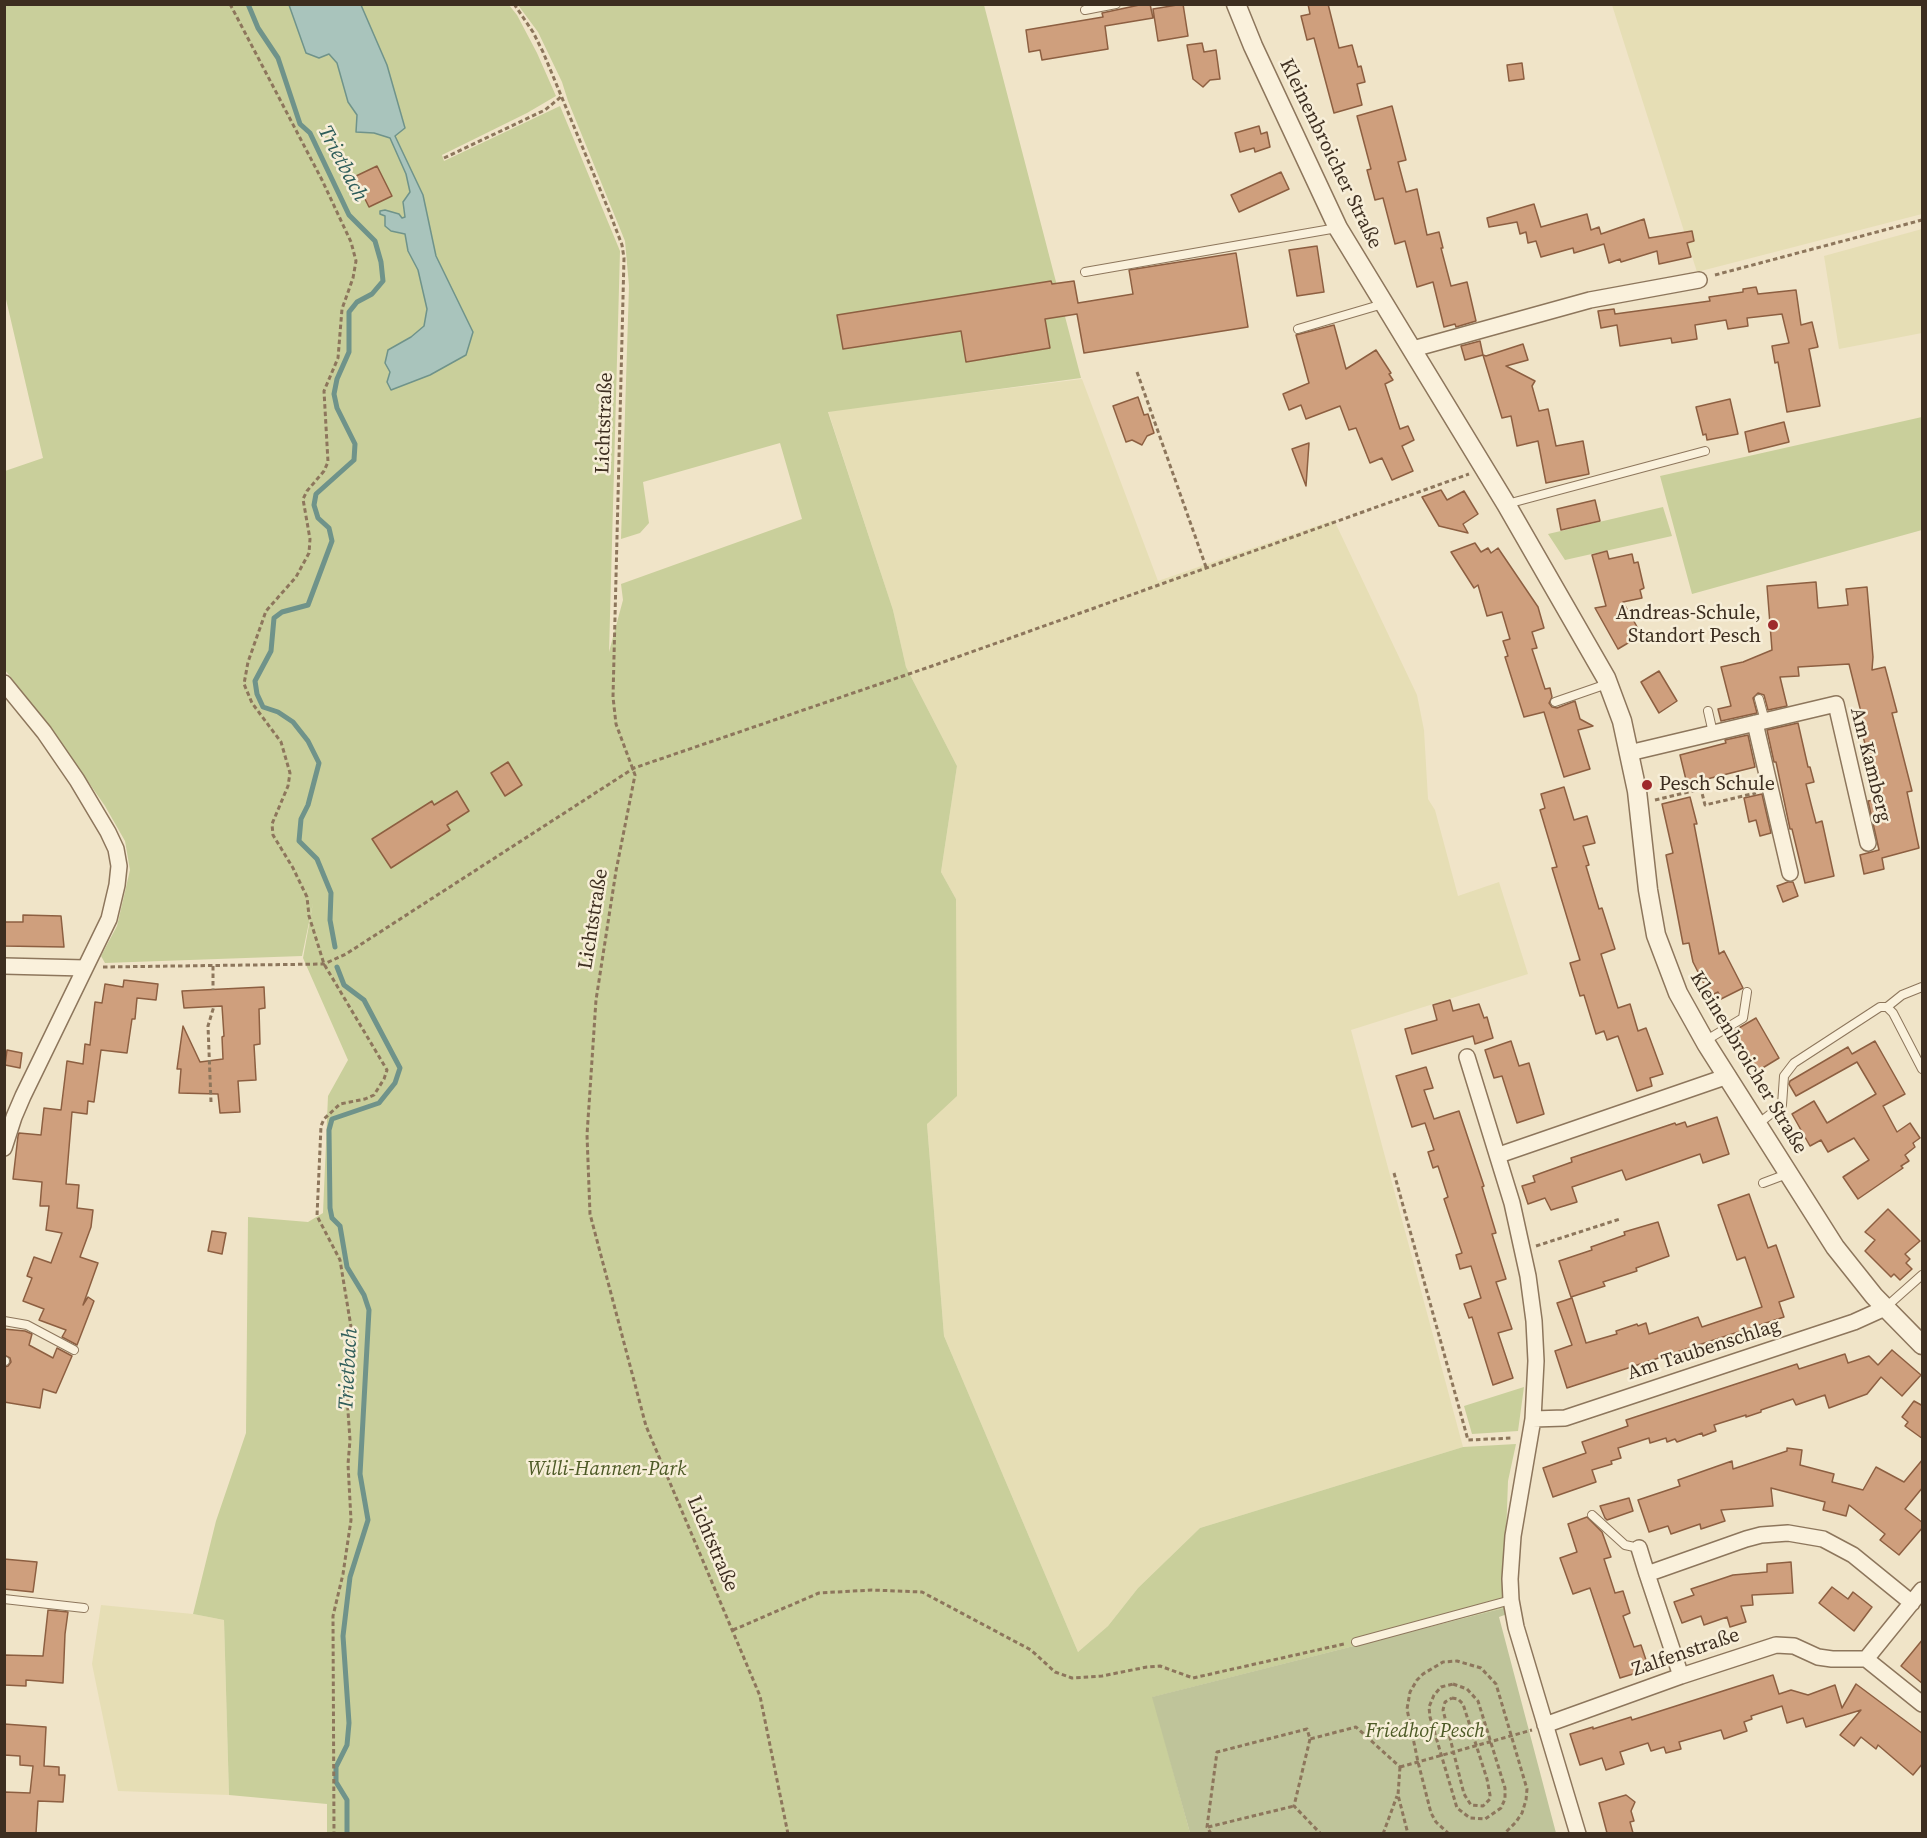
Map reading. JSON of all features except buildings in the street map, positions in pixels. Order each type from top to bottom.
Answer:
[{"type":"street","name":"Kleinenbroicher Straße","points":[[1236,4],[1338,228],[1506,504],[1609,684],[1622,721],[1639,804],[1648,890],[1659,945],[1678,993],[1835,1247],[1885,1308],[1923,1345]]},
{"type":"street","points":[[1413,350],[1590,300],[1699,280]]},
{"type":"street","points":[[4,683],[44,732],[77,780],[108,832],[116,849],[119,866],[114,899],[108,919],[18,1106],[4,1148]]},
{"type":"street","name":"Am Kamberg","points":[[1629,753],[1836,704],[1868,843]]},
{"type":"street","points":[[1760,722],[1770,790],[1790,873]]},
{"type":"street","points":[[4,966],[85,968]]},
{"type":"street","points":[[1467,1057],[1498,1155],[1523,1250],[1534,1332],[1536,1370],[1533,1419],[1513,1536],[1511,1600],[1516,1627],[1578,1833]]},
{"type":"street","points":[[1498,1155],[1728,1076]]},
{"type":"street","name":"Am Taubenschlag","points":[[1533,1419],[1565,1418],[1854,1322],[1885,1308]]},
{"type":"street","points":[[1647,1574],[1761,1535],[1800,1534],[1823,1539],[1853,1555],[1912,1602]]},
{"type":"street","points":[[1639,1548],[1681,1676]]},
{"type":"street","points":[[1923,1590],[1866,1659],[1923,1704]]},
{"type":"street","name":"Zalfenstraße","points":[[1545,1725],[1681,1676],[1782,1644],[1794,1646],[1818,1657],[1866,1659]]},
{"type":"lane","points":[[1085,10],[1116,4]]},
{"type":"lane","points":[[1085,272],[1338,228]]},
{"type":"lane","points":[[1298,329],[1385,304]]},
{"type":"lane","points":[[1506,504],[1705,451]]},
{"type":"lane","points":[[1555,702],[1609,684]]},
{"type":"lane","points":[[1759,699],[1760,722]]},
{"type":"lane","points":[[1708,711],[1713,733]]},
{"type":"lane","points":[[1758,1124],[1782,1105],[1784,1076],[1794,1063],[1875,1010],[1887,1007],[1902,995],[1923,987]]},
{"type":"lane","points":[[1706,1041],[1743,1018],[1748,992]]},
{"type":"lane","points":[[1887,1007],[1893,1013],[1923,1069]]},
{"type":"lane","points":[[1763,1183],[1788,1173]]},
{"type":"lane","points":[[1885,1308],[1923,1275]]},
{"type":"lane","points":[[4,1322],[27,1325],[74,1350]]},
{"type":"lane","points":[[1592,1515],[1625,1545],[1639,1548]]},
{"type":"lane","points":[[4,1599],[84,1608]]},
{"type":"lane","points":[[1356,1641],[1511,1600]]},
{"type":"path","points":[[230,4],[322,180],[351,242],[356,261],[353,278],[342,309],[338,358],[324,391],[328,462],[303,499],[310,539],[309,553],[296,577],[266,611],[248,662],[244,681],[248,698],[283,746],[290,774],[273,821],[272,833],[307,897],[309,916],[324,964],[387,1070],[381,1086],[374,1095],[340,1104],[324,1119],[321,1126],[317,1216],[340,1260],[353,1336],[347,1397],[351,1520],[343,1574],[333,1616],[334,1833]]},
{"type":"path","name":"Lichtstraße","points":[[514,4],[533,32],[562,96],[620,238],[624,258],[613,697],[616,724],[634,768],[634,790],[616,871],[596,1000],[587,1135],[590,1214],[640,1410],[652,1444],[755,1679],[765,1712],[788,1833]]},
{"type":"path","points":[[444,158],[545,110],[562,96]]},
{"type":"path","points":[[1699,280],[1923,220]]},
{"type":"path","points":[[1137,372],[1206,567]]},
{"type":"path","points":[[85,968],[324,964],[346,954],[634,768],[935,665],[1485,469]]},
{"type":"path","points":[[1639,804],[1701,789],[1705,805],[1770,790]]},
{"type":"path","points":[[213,966],[213,990]]},
{"type":"path","points":[[211,1102],[208,1026],[213,1006]]},
{"type":"path","points":[[1394,1173],[1468,1440],[1530,1438]]},
{"type":"path","points":[[1523,1250],[1620,1219]]},
{"type":"path","points":[[733,1630],[819,1593],[872,1590],[922,1592],[1031,1650],[1055,1672],[1071,1678],[1102,1677],[1160,1666],[1192,1678],[1356,1641]]},
{"type":"path","points":[[1449,1833],[1433,1818],[1407,1714],[1408,1698],[1414,1684],[1430,1668],[1443,1662],[1464,1662],[1487,1673],[1498,1689],[1527,1794],[1519,1818],[1504,1833]]},
{"type":"path","points":[[1445,1685],[1462,1686],[1475,1696],[1490,1742],[1506,1794],[1501,1808],[1485,1819],[1470,1818],[1457,1808],[1441,1756],[1429,1712],[1434,1695],[1445,1685]]},
{"type":"path","points":[[1449,1699],[1458,1699],[1463,1704],[1490,1795],[1490,1799],[1483,1806],[1471,1805],[1467,1801],[1453,1752],[1443,1706],[1449,1699]]},
{"type":"path","points":[[1400,1767],[1511,1737],[1545,1725]]},
{"type":"path","points":[[1310,1739],[1356,1727],[1400,1767]]},
{"type":"path","points":[[1211,1833],[1208,1827],[1217,1752],[1307,1729],[1310,1739],[1294,1806]]},
{"type":"path","points":[[1383,1833],[1398,1795],[1400,1767]]},
{"type":"path","points":[[1398,1795],[1408,1833]]},
{"type":"path","points":[[1208,1827],[1294,1806]]},
{"type":"path","points":[[1294,1806],[1321,1833]]},
{"type":"shaded area","points":[[1612,5],[1922,5],[1922,214],[1697,272]]},
{"type":"shaded area","points":[[1922,229],[1922,333],[1839,349],[1824,256]]},
{"type":"shaded area","points":[[1082,379],[1158,581],[1334,520],[1417,695],[1424,730],[1428,799],[1435,810],[1458,896],[1499,882],[1528,974],[1351,1030],[1463,1447],[1200,1528],[1138,1588],[1108,1626],[1078,1652],[944,1336],[927,1124],[956,899],[941,872],[957,766],[906,667],[893,610],[828,411]]},
{"type":"shaded area","points":[[101,1605],[193,1614],[224,1620],[229,1795],[118,1791],[92,1664]]},
{"type":"green space","name":"Willi-Hannen-Park","points":[[4,5],[289,5],[306,53],[329,54],[337,63],[348,102],[357,115],[356,131],[390,137],[406,174],[410,192],[403,202],[405,217],[385,216],[405,234],[408,251],[418,270],[427,309],[424,326],[388,351],[390,372],[387,382],[391,390],[430,375],[465,355],[473,332],[436,256],[423,195],[395,136],[405,127],[387,65],[361,5],[509,5],[517,15],[537,53],[556,96],[442,155],[444,161],[560,106],[620,251],[609,652],[623,600],[621,584],[802,519],[780,443],[643,482],[649,523],[640,533],[621,539],[629,286],[625,241],[562,82],[538,32],[518,5],[984,5],[1081,378],[828,412],[893,610],[906,667],[957,766],[941,872],[956,899],[957,1096],[927,1124],[944,1336],[1078,1652],[1108,1626],[1138,1588],[1200,1528],[1463,1447],[1516,1444],[1508,1481],[1506,1536],[1508,1607],[1153,1697],[1190,1833],[327,1834],[327,1804],[229,1795],[224,1620],[193,1614],[216,1521],[246,1433],[248,1217],[308,1222],[323,1213],[328,1096],[348,1060],[303,958],[313,903],[302,956],[105,963],[101,956],[117,926],[130,870],[125,841],[105,806],[50,727],[5,670],[5,471],[43,458],[5,295]]},
{"type":"green space","points":[[1922,417],[1922,530],[1692,594],[1660,476]]},
{"type":"green space","points":[[1663,507],[1672,536],[1565,560],[1548,534]]},
{"type":"green space","points":[[1524,1387],[1518,1431],[1472,1434],[1464,1406]]},
{"type":"green space","name":"Friedhof Pesch","points":[[1508,1607],[1510,1613],[1499,1617],[1556,1833],[1190,1833],[1152,1697]]},
{"type":"water","points":[[289,5],[361,5],[387,65],[405,128],[395,136],[423,195],[436,256],[473,332],[466,355],[430,375],[391,390],[387,382],[390,372],[385,363],[388,350],[411,337],[424,326],[427,309],[418,270],[408,251],[405,234],[391,231],[385,226],[385,216],[380,214],[380,211],[385,210],[399,214],[402,218],[405,217],[403,202],[410,192],[406,174],[390,138],[374,133],[356,132],[357,115],[348,102],[337,63],[329,54],[319,58],[306,53]]},
{"type":"waterway","name":"Trietbach","points":[[248,4],[258,28],[278,58],[300,124],[310,133],[349,215],[375,241],[383,281],[372,294],[357,302],[349,312],[349,352],[337,379],[334,394],[337,408],[355,444],[354,460],[316,494],[314,505],[318,518],[329,528],[332,541],[308,605],[282,612],[274,618],[271,651],[255,681],[257,694],[263,707],[278,712],[293,722],[308,741],[319,763],[308,805],[301,819],[299,841],[317,859],[331,893],[330,920],[335,947]]},
{"type":"waterway","name":"Trietbach","points":[[337,967],[344,985],[364,1000],[400,1068],[395,1083],[379,1103],[332,1119],[329,1130],[332,1218],[340,1226],[347,1267],[364,1295],[369,1310],[360,1474],[368,1520],[350,1577],[343,1636],[349,1723],[347,1745],[336,1767],[336,1782],[347,1800],[347,1834]]},
{"type":"place","name":"Andreas-Schule, Standort Pesch","points":[[1773,625]]},
{"type":"place","name":"Pesch Schule","points":[[1647,785]]}]
